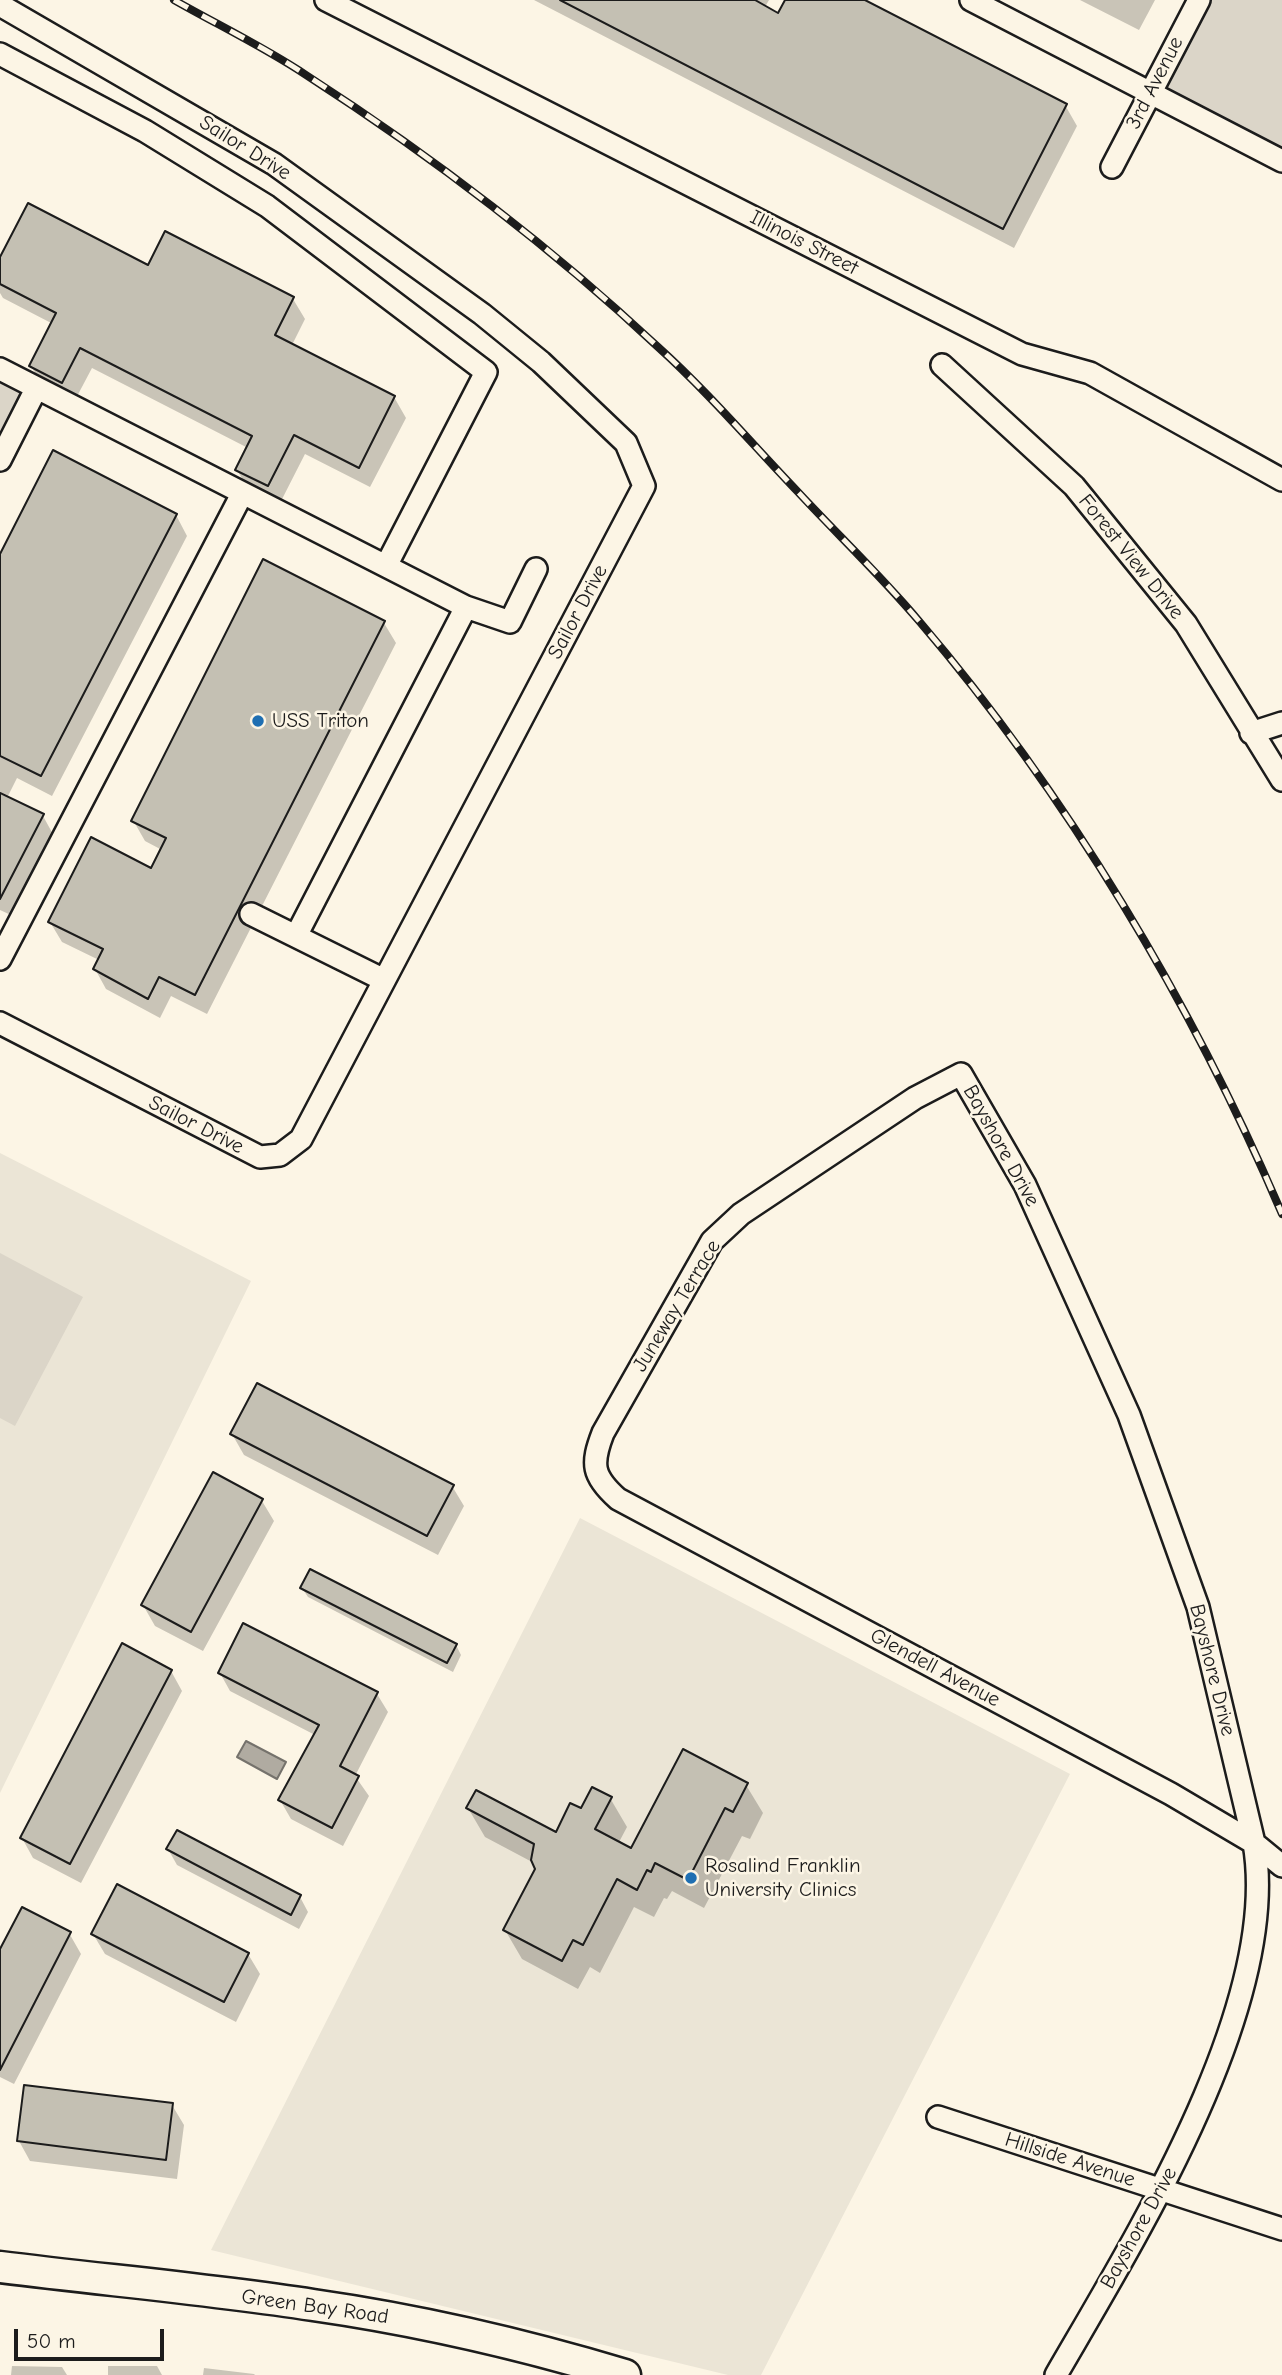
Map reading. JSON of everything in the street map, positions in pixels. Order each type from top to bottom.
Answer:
[{"type":"main road","name":"Green Bay Road","points":[[0,2267],[383,2316],[514,2344],[625,2375]]},
{"type":"street","name":"Illinois Street","points":[[326,0],[1022,354],[1090,373],[1282,480]]},
{"type":"street","points":[[971,0],[1282,161]]},
{"type":"street","name":"3rd Avenue","points":[[1112,167],[1199,0]]},
{"type":"street","name":"Sailor Drive","points":[[0,1023],[260,1157],[280,1155],[301,1139],[645,486],[626,443],[541,362],[482,314],[274,164],[13,7]]},
{"type":"street","points":[[0,54],[145,131],[267,206],[486,372],[386,566]]},
{"type":"street","name":"Forest View Drive","points":[[942,365],[1074,486],[1186,624],[1282,780]]},
{"type":"street","points":[[0,369],[466,607],[510,622],[536,569]]},
{"type":"street","points":[[0,460],[36,389]]},
{"type":"street","points":[[0,959],[242,494]]},
{"type":"street","points":[[296,936],[466,607]]},
{"type":"street","points":[[1251,733],[1282,723]]},
{"type":"street","points":[[251,914],[384,980]]},
{"type":"street","name":"Bayshore Drive","points":[[869,1129],[915,1098],[961,1074],[1025,1185],[1129,1415],[1198,1607],[1258,1860],[1258,1922],[1243,2000],[1224,2060],[1162,2190],[1056,2375]]},
{"type":"street","name":"Juneway Terrace","points":[[596,1466],[594,1456],[603,1433],[712,1241],[741,1214],[869,1129]]},
{"type":"street","name":"Glendell Avenue","points":[[596,1466],[600,1482],[618,1499],[1159,1787],[1254,1843],[1282,1866]]},
{"type":"street","name":"Hillside Avenue","points":[[938,2117],[1282,2229]]},
{"type":"shaded area","points":[[1212,0],[1282,0],[1282,149],[1166,90]]},
{"type":"shaded area","points":[[0,381],[22,392],[0,435]]},
{"type":"shaded area","points":[[0,1153],[251,1281],[0,1793]]},
{"type":"shaded area","points":[[0,1253],[83,1297],[15,1426],[0,1418]]},
{"type":"shaded area","points":[[580,1518],[1070,1774],[761,2375],[728,2375],[211,2250]]},
{"type":"shaded area","points":[[246,1741],[286,1762],[277,1779],[237,1757]]},
{"type":"building","points":[[560,0],[755,0],[778,13],[785,0],[865,0],[1067,104],[1003,229]]},
{"type":"building","points":[[28,203],[148,265],[165,231],[294,297],[275,335],[395,396],[359,468],[294,435],[268,486],[235,470],[252,436],[80,348],[62,383],[29,366],[56,313],[0,284],[0,257]]},
{"type":"building","points":[[53,450],[177,514],[41,776],[0,756],[0,554]]},
{"type":"building","name":"USS Triton","points":[[263,559],[385,621],[195,995],[159,977],[148,999],[93,969],[103,949],[48,922],[91,837],[151,868],[166,838],[131,821]]},
{"type":"building","points":[[0,793],[44,814],[0,899]]},
{"type":"building","points":[[257,1383],[454,1485],[427,1536],[230,1434]]},
{"type":"building","points":[[213,1472],[263,1499],[191,1632],[141,1605]]},
{"type":"building","points":[[310,1569],[457,1644],[447,1663],[300,1588]]},
{"type":"building","points":[[243,1623],[378,1692],[340,1766],[359,1776],[332,1828],[278,1800],[319,1725],[218,1673]]},
{"type":"building","points":[[122,1643],[172,1670],[70,1864],[20,1838]]},
{"type":"building","points":[[683,1749],[748,1783],[733,1812],[725,1808],[688,1880],[655,1863],[651,1872],[647,1870],[637,1890],[617,1879],[583,1945],[573,1940],[562,1961],[503,1930],[535,1869],[531,1860],[534,1844],[466,1808],[476,1790],[556,1832],[570,1803],[581,1808],[592,1787],[612,1797],[595,1829],[631,1848]]},
{"type":"building","points":[[177,1830],[301,1895],[291,1915],[166,1849]]},
{"type":"building","points":[[117,1884],[249,1953],[224,2002],[91,1934]]},
{"type":"building","points":[[22,1907],[71,1932],[0,2070],[0,1949]]},
{"type":"building","points":[[24,2085],[173,2103],[166,2160],[17,2141]]},
{"type":"railway","points":[[174,0],[274,55],[398,137],[488,203],[575,273],[676,364],[890,588],[1026,757],[1123,904],[1209,1058],[1282,1214]]},
{"type":"place","name":"USS Triton","points":[[258,721]]},
{"type":"place","name":"Rosalind Franklin University Clinics","points":[[691,1878]]}]
